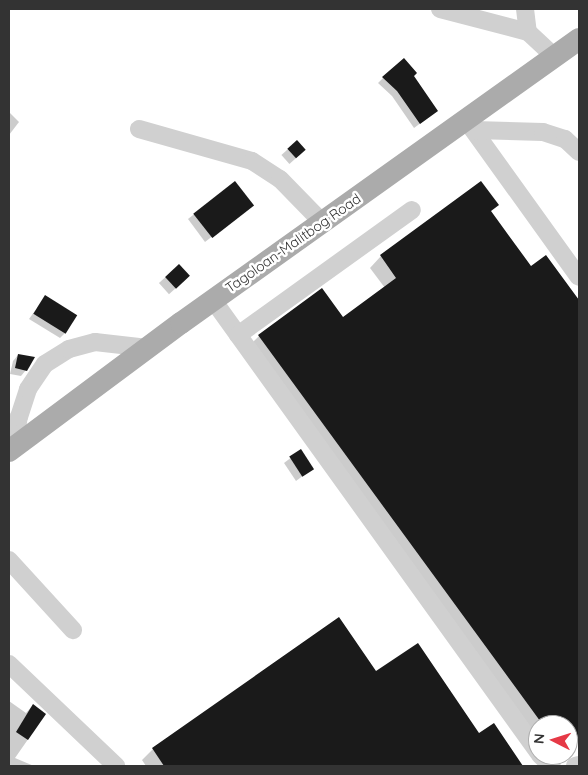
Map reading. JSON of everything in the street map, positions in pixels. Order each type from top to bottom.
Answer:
[{"type":"main road","name":"Tagoloan-Malitbog Road","points":[[11,449],[322,222],[470,125],[579,39]]},
{"type":"street","points":[[440,9],[528,32],[555,57]]},
{"type":"street","points":[[525,9],[528,32]]},
{"type":"street","points":[[470,125],[543,132],[565,139],[579,152]]},
{"type":"street","points":[[470,125],[577,266]]},
{"type":"street","points":[[139,129],[252,161],[280,179],[322,222]]},
{"type":"street","points":[[238,335],[412,210]]},
{"type":"street","points":[[213,300],[528,739]]},
{"type":"street","points":[[11,449],[28,389],[45,364],[69,349],[95,342],[148,348]]},
{"type":"street","points":[[9,560],[73,630]]},
{"type":"street","points":[[9,664],[116,766]]},
{"type":"street","points":[[575,766],[579,765]]},
{"type":"building","points":[[404,58],[417,73],[414,76],[438,111],[420,124],[397,91],[382,77]]},
{"type":"building","points":[[297,140],[306,150],[296,158],[287,149]]},
{"type":"building","points":[[235,181],[254,205],[212,238],[193,214]]},
{"type":"building","points":[[481,181],[499,205],[491,211],[531,266],[546,255],[579,300],[578,737],[578,715],[536,715],[258,335],[322,288],[343,317],[396,278],[380,255]]},
{"type":"building","points":[[179,264],[190,276],[176,289],[165,277]]},
{"type":"building","points":[[45,295],[77,315],[66,334],[33,314]]},
{"type":"building","points":[[18,354],[35,357],[27,371],[15,368]]},
{"type":"building","points":[[301,449],[314,469],[302,477],[289,457]]},
{"type":"building","points":[[339,617],[376,671],[418,643],[479,733],[494,723],[523,766],[164,766],[152,748]]},
{"type":"building","points":[[33,704],[46,714],[28,740],[16,732]]}]
